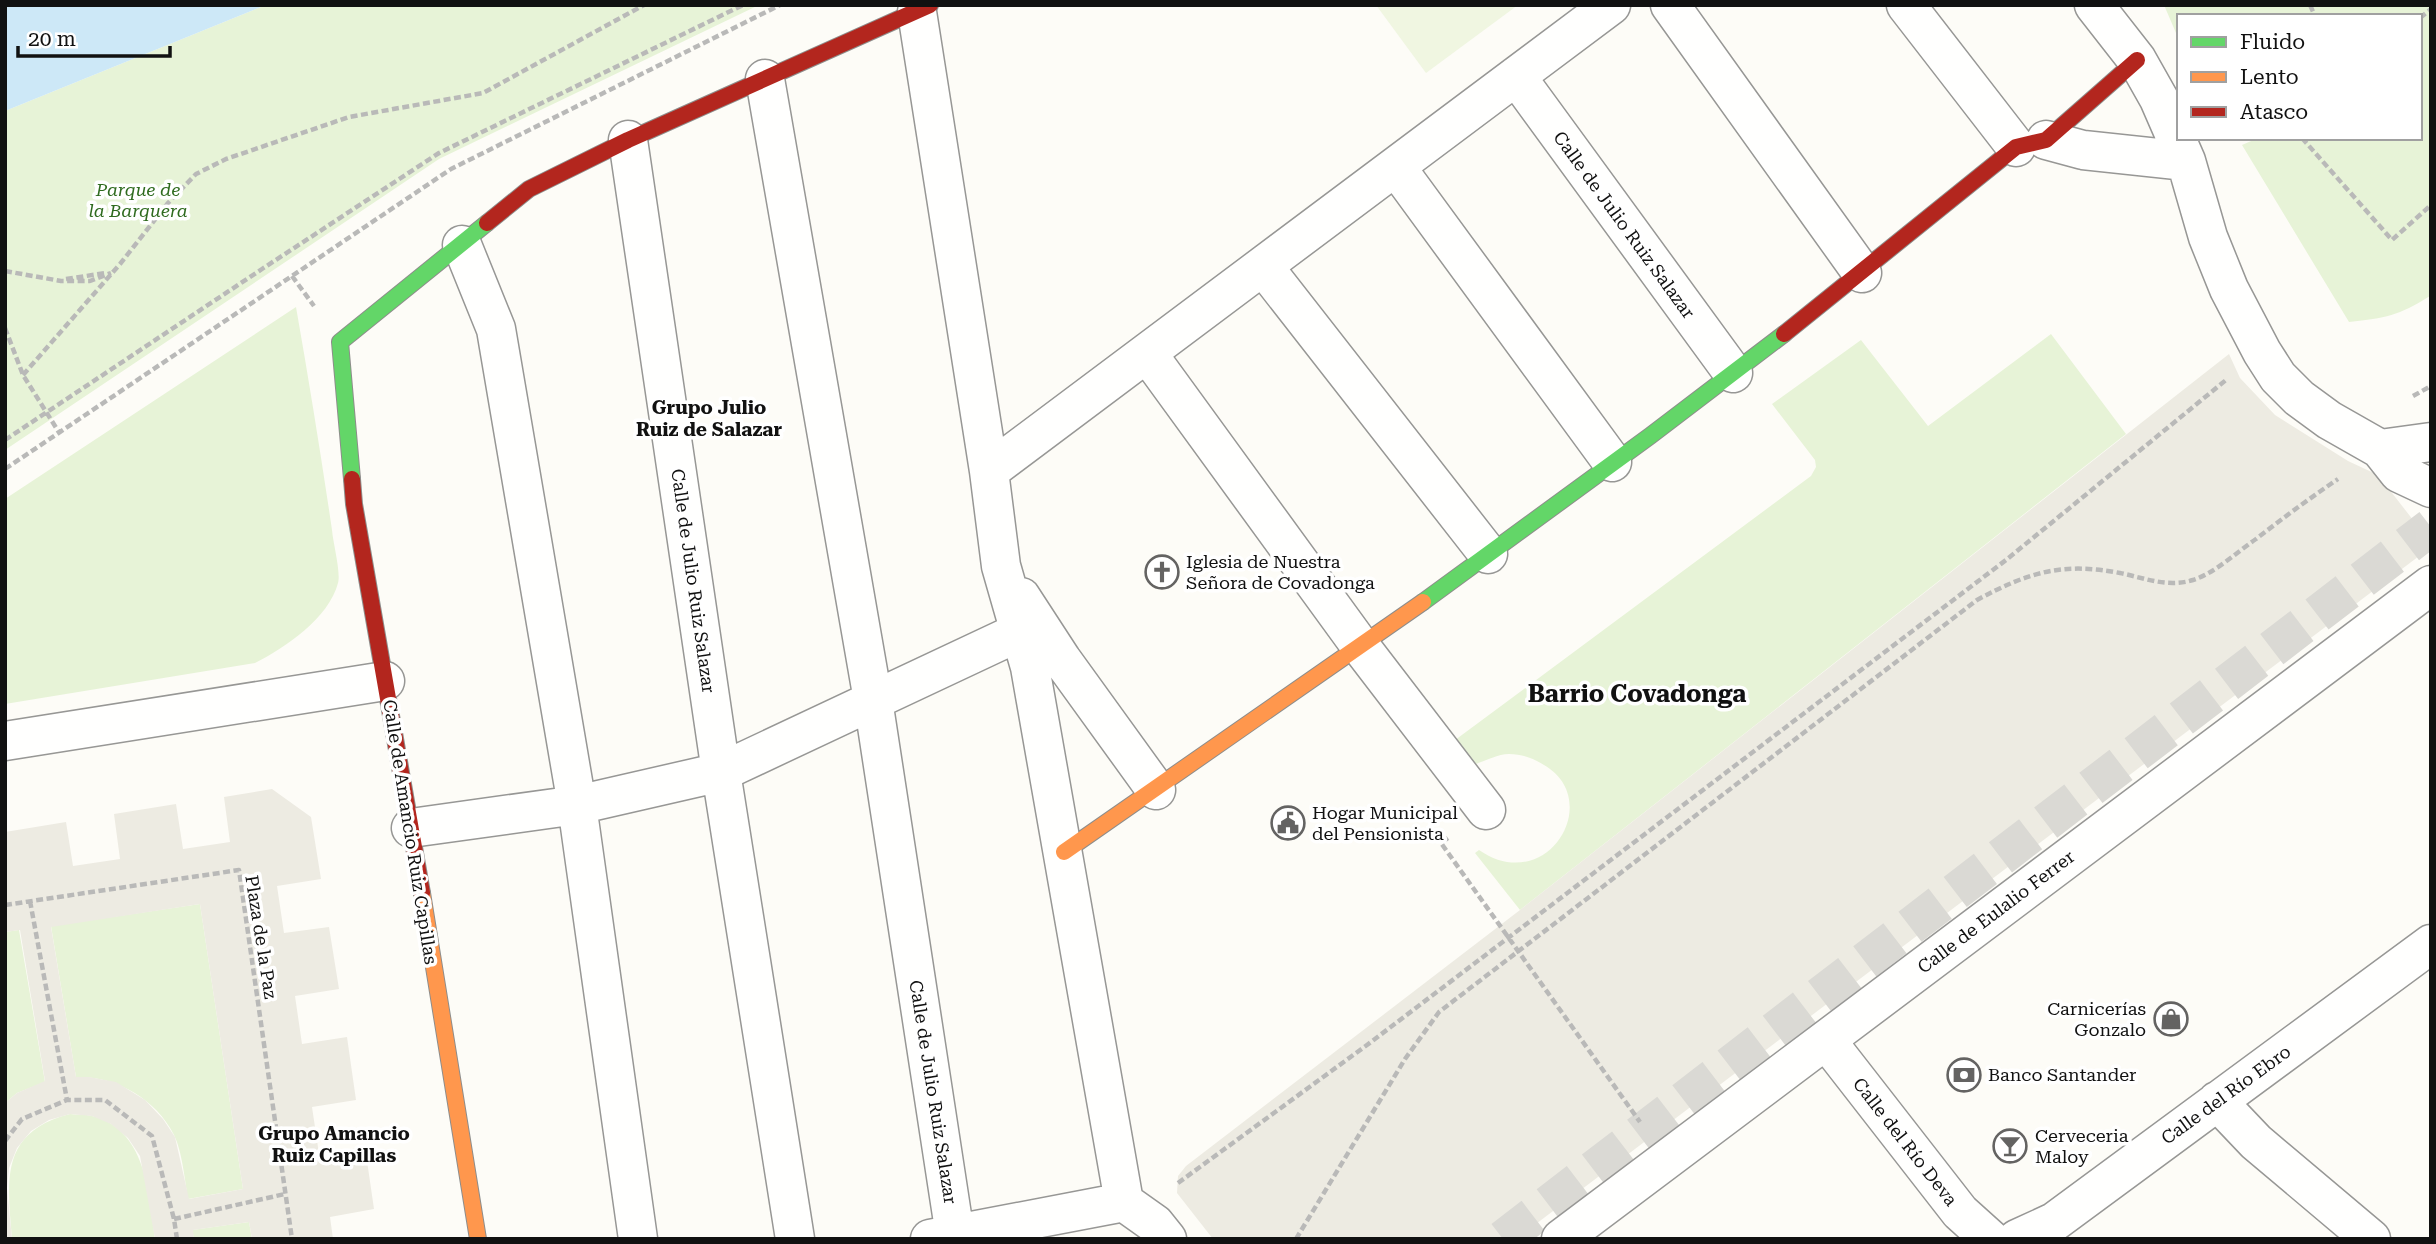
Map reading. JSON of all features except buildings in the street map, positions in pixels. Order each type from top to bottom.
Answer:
[{"type":"street","points":[[989,471],[1611,5]]},
{"type":"street","points":[[1670,5],[1862,273]]},
{"type":"street","points":[[1906,5],[2031,144],[2186,162]]},
{"type":"street","points":[[2094,5],[2137,60],[2159,99],[2186,162],[2208,237],[2229,289],[2278,377],[2299,398],[2329,420],[2380,449],[2399,473],[2431,488]]},
{"type":"street","points":[[385,681],[354,505],[340,342],[462,246],[529,189],[628,140],[923,8],[1001,566],[1030,667],[1124,1202],[1155,1224],[1167,1239]]},
{"type":"street","points":[[1064,852],[1361,647],[1488,554],[1733,373],[2137,60]]},
{"type":"street","name":"Calle de Julio Ruiz Salazar","points":[[1516,76],[1733,373]]},
{"type":"street","name":"Calle de Julio Ruiz Salazar","points":[[765,79],[873,700],[942,1237],[1124,1202]]},
{"type":"street","name":"Calle de Julio Ruiz Salazar","points":[[628,140],[721,772],[795,1239]]},
{"type":"street","points":[[1396,167],[1612,462]]},
{"type":"street","points":[[462,246],[496,329],[577,805],[638,1239]]},
{"type":"street","points":[[1263,266],[1488,554]]},
{"type":"street","points":[[1147,353],[1361,647],[1486,810]]},
{"type":"street","points":[[2380,449],[2431,442]]},
{"type":"street","points":[[1001,566],[1062,660],[1156,790]]},
{"type":"street","name":"Calle de Eulalio Ferrer","points":[[1561,1239],[2431,585]]},
{"type":"street","points":[[411,828],[577,805],[721,772],[1019,632]]},
{"type":"street","name":"Calle de Amancio Ruiz Capillas","points":[[5,741],[385,681],[478,1239]]},
{"type":"street","name":"Calle del Río Ebro","points":[[2017,1239],[2054,1222],[2217,1101],[2425,959]]},
{"type":"street","name":"Calle del Río Deva","points":[[1826,1040],[1960,1212],[1990,1239]]},
{"type":"street","points":[[2217,1101],[2256,1142],[2371,1239]]},
{"type":"path","points":[[23,374],[168,203],[196,174],[226,159],[349,117],[484,93],[644,5]]},
{"type":"path","points":[[5,440],[439,153],[743,5]]},
{"type":"path","points":[[5,469],[451,169],[780,5]]},
{"type":"path","points":[[2304,140],[2392,240],[2431,205]]},
{"type":"path","points":[[5,271],[61,281],[90,281],[113,271]]},
{"type":"path","points":[[5,328],[23,374],[60,434]]},
{"type":"path","points":[[1124,1202],[1176,1184],[1367,1045],[2006,560],[2262,352]]},
{"type":"path","points":[[1296,1239],[1405,1059],[1439,1012],[1977,600],[2006,584],[2044,570],[2084,567],[2159,583],[2195,579],[2342,477]]},
{"type":"path","points":[[1486,810],[1441,843],[1666,1160]]},
{"type":"path","name":"Plaza de la Paz","points":[[5,905],[240,870],[292,1239]]},
{"type":"path","points":[[30,901],[67,1100]]},
{"type":"path","points":[[5,1141],[22,1119],[67,1100],[105,1100],[152,1136],[177,1239]]},
{"type":"path","points":[[174,1219],[285,1194]]},
{"type":"green space","name":"Parque de la Barquera","points":[[266,5],[759,5],[439,159],[5,450],[5,111]]},
{"type":"green space","points":[[1376,5],[1518,5],[1426,73]]},
{"type":"green space","points":[[2164,5],[2431,5],[2430,296],[2391,315],[2349,322],[2242,145],[2253,140],[2422,140],[2422,14],[2177,14],[2177,35]]},
{"type":"green space","points":[[296,307],[338,572],[338,583],[325,608],[316,620],[292,640],[255,663],[5,704],[5,499]]},
{"type":"green space","points":[[2051,334],[2126,434],[1520,910],[1475,853],[1479,850],[1504,861],[1526,861],[1546,853],[1560,838],[1568,820],[1569,800],[1562,781],[1544,765],[1527,757],[1504,754],[1472,765],[1447,746],[1811,476],[1816,467],[1815,460],[1772,404],[1861,340],[1928,426]]},
{"type":"green space","points":[[200,904],[243,1189],[188,1199],[177,1142],[157,1111],[120,1085],[76,1077],[51,926]]},
{"type":"green space","points":[[19,930],[45,1082],[17,1093],[5,1103],[5,932]]},
{"type":"green space","points":[[70,1114],[89,1115],[110,1123],[124,1134],[134,1148],[147,1183],[155,1239],[12,1239],[9,1197],[13,1161],[20,1146],[31,1133],[47,1122]]},
{"type":"green space","points":[[249,1222],[252,1239],[194,1239],[192,1230]]},
{"type":"shaded area","points":[[2229,354],[2240,378],[2275,415],[2348,461],[2378,475],[2431,543],[2431,547],[1516,1239],[1213,1239],[1177,1193],[1178,1176],[1186,1166],[1520,910]]},
{"type":"shaded area","points":[[272,789],[311,817],[321,879],[277,886],[284,933],[329,927],[339,989],[295,996],[302,1044],[347,1037],[356,1100],[312,1107],[319,1154],[365,1147],[374,1209],[330,1217],[333,1239],[252,1239],[249,1222],[193,1230],[194,1239],[155,1239],[140,1156],[128,1138],[111,1124],[92,1116],[70,1114],[49,1120],[31,1131],[17,1148],[9,1168],[7,1188],[12,1239],[5,1239],[5,1103],[17,1093],[45,1081],[20,930],[5,932],[5,832],[66,822],[73,866],[120,859],[114,814],[176,804],[183,849],[230,842],[224,797]],"holes":[[[200,904],[243,1189],[189,1199],[175,1137],[163,1119],[145,1100],[116,1082],[76,1077],[51,927]]]},
{"type":"water","points":[[5,5],[266,5],[5,111]]},
{"type":"tunnel","points":[[1503,1239],[2431,527]]},
{"type":"traffic: fast","points":[[352,479],[340,342],[487,223]]},
{"type":"traffic: fast","points":[[1423,602],[1784,334]]},
{"type":"traffic: slow","points":[[1064,852],[1423,602]]},
{"type":"traffic: slow","points":[[422,893],[478,1239]]},
{"type":"traffic: jam","points":[[487,223],[529,189],[628,140],[930,5]]},
{"type":"traffic: jam","points":[[1784,334],[2016,147],[2046,140],[2137,60]]},
{"type":"traffic: jam","points":[[352,479],[354,504],[422,893]]},
{"type":"place","name":"Iglesia de Nuestra Señora de Covadonga","points":[[1162,572]]},
{"type":"place","name":"Hogar Municipal del Pensionista","points":[[1288,823]]},
{"type":"place","name":"Carnicerías Gonzalo","points":[[2171,1019]]},
{"type":"place","name":"Banco Santander","points":[[1964,1075]]},
{"type":"place","name":"Cerveceria Maloy","points":[[2010,1146]]},
{"type":"district","name":"Grupo Julio Ruiz de Salazar","points":[[709,418]]},
{"type":"district","name":"Barrio Covadonga","points":[[1637,694]]},
{"type":"district","name":"Grupo Amancio Ruiz Capillas","points":[[334,1144]]}]
